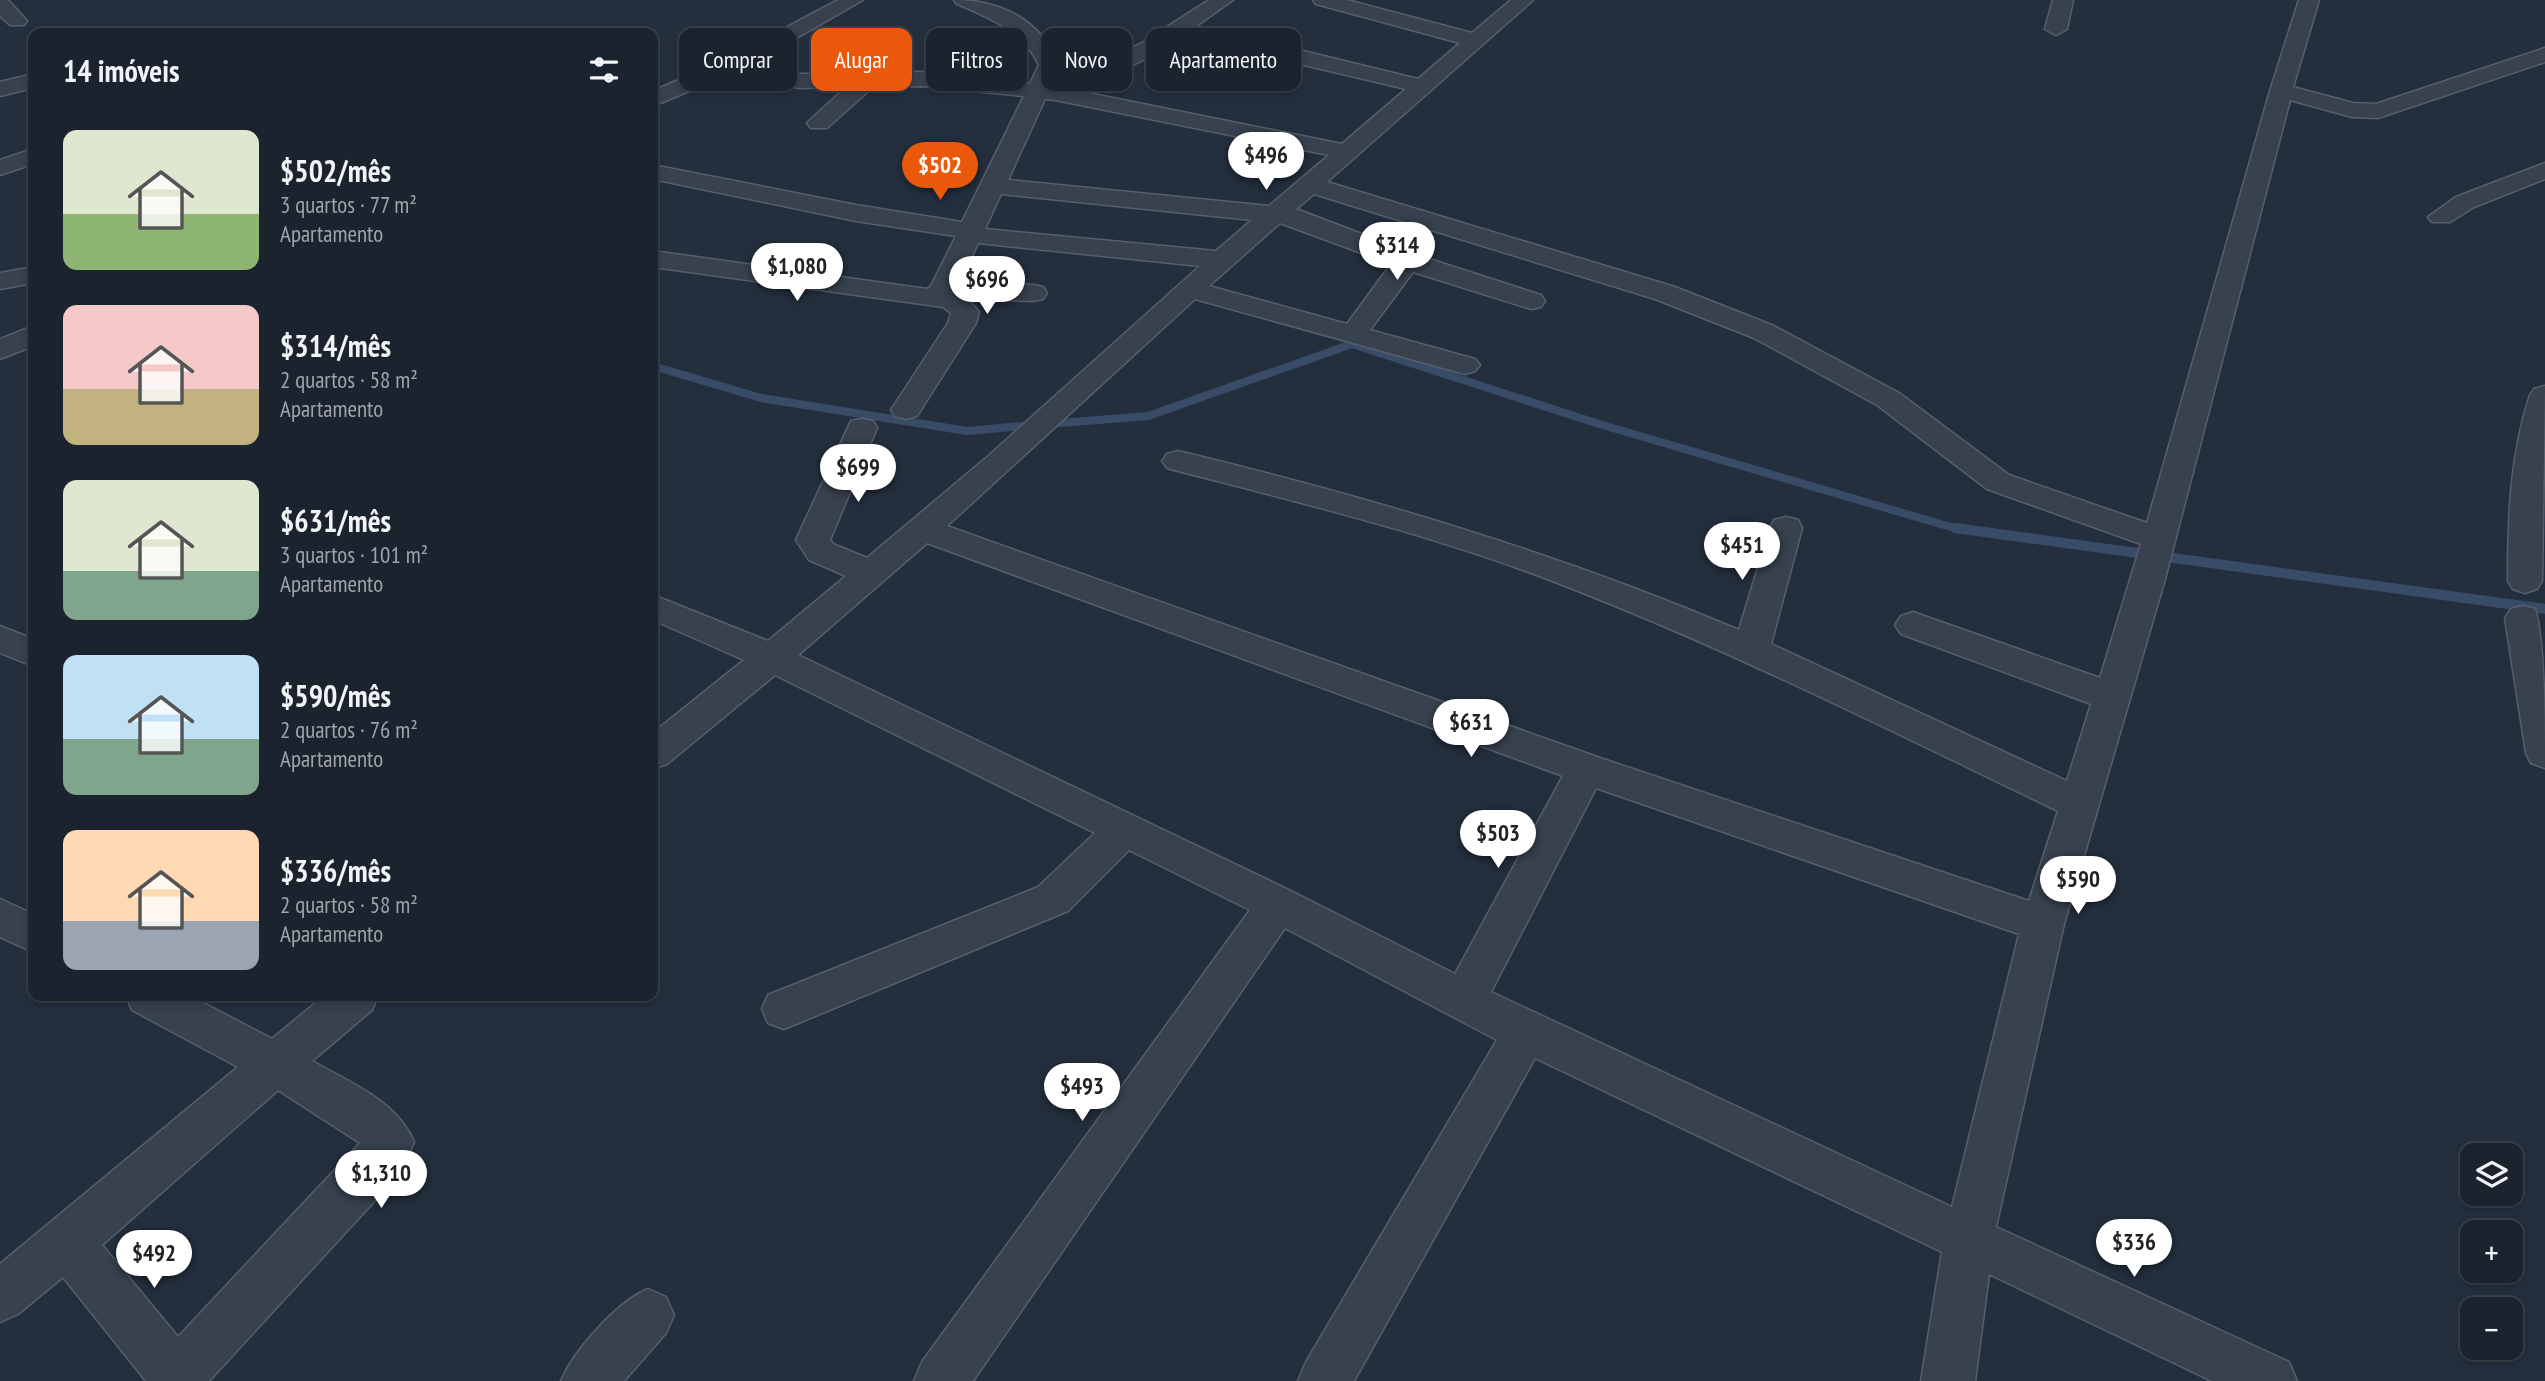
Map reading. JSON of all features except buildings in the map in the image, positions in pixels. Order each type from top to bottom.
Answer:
[{"type":"street","points":[[797,30],[852,0]]},
{"type":"street","points":[[940,292],[969,232],[1047,92],[1049,71],[1046,55],[1008,10],[964,0]]},
{"type":"street","points":[[1047,92],[1150,48],[1223,0]]},
{"type":"street","points":[[1323,0],[1474,40]]},
{"type":"street","points":[[2056,29],[2063,0]]},
{"type":"street","points":[[1948,1381],[1968,1242],[2043,924],[2154,554],[2228,295],[2281,91],[2309,0]]},
{"type":"street","points":[[0,4],[17,21]]},
{"type":"street","points":[[658,750],[771,658],[998,465],[1222,260],[1425,87],[1509,4]]},
{"type":"street","points":[[2281,91],[2352,110],[2378,111],[2545,55]]},
{"type":"street","points":[[1301,57],[1425,87]]},
{"type":"street","points":[[912,80],[1047,92],[1347,152]]},
{"type":"street","points":[[0,89],[28,82]]},
{"type":"street","points":[[658,97],[679,88]]},
{"type":"street","points":[[819,123],[854,91]]},
{"type":"street","points":[[0,168],[28,158]]},
{"type":"street","points":[[2441,217],[2465,202],[2545,170]]},
{"type":"street","points":[[658,173],[989,238],[1222,260]]},
{"type":"street","points":[[1311,185],[1665,293],[1764,332],[1888,400],[1998,482],[2154,554]]},
{"type":"street","points":[[995,186],[1248,215],[1276,213],[1303,219],[1408,261],[1531,301]]},
{"type":"street","points":[[658,260],[927,297],[940,292],[1033,293]]},
{"type":"street","points":[[1355,332],[1378,297],[1408,261]]},
{"type":"street","points":[[0,281],[28,276]]},
{"type":"street","points":[[1190,289],[1355,332],[1465,365]]},
{"type":"street","points":[[906,410],[965,312],[940,292]]},
{"type":"street","points":[[0,350],[28,337]]},
{"type":"street","points":[[2525,581],[2524,510],[2536,421],[2545,395]]},
{"type":"street","points":[[862,428],[813,540],[821,552],[871,573]]},
{"type":"street","points":[[1178,461],[1328,498],[1532,562],[1751,651],[2080,804]]},
{"type":"street","points":[[1751,651],[1786,528]]},
{"type":"street","points":[[923,529],[1586,769],[2043,924]]},
{"type":"street","points":[[658,609],[727,636],[1279,904],[1525,1032],[1968,1242],[2270,1381]]},
{"type":"street","points":[[2523,618],[2545,752]]},
{"type":"street","points":[[1913,625],[2112,697]]},
{"type":"street","points":[[0,639],[28,651]]},
{"type":"street","points":[[1464,1000],[1586,769]]},
{"type":"street","points":[[784,1009],[1053,899],[1062,894],[1124,830]]},
{"type":"street","points":[[942,1381],[1279,904]]},
{"type":"street","points":[[0,917],[28,931]]},
{"type":"street","points":[[68,1243],[179,1379],[364,1177],[390,1142],[373,1122],[274,1063],[157,1001]]},
{"type":"street","points":[[0,1296],[68,1243],[274,1063],[350,1001]]},
{"type":"street","points":[[1325,1381],[1525,1032]]},
{"type":"street","points":[[588,1381],[648,1315]]},
{"type":"waterway","points":[[1048,424],[1148,416],[1352,344],[1599,424],[1961,530]]},
{"type":"waterway","points":[[658,367],[761,398],[967,431],[1033,425]]},
{"type":"waterway","points":[[1955,528],[2545,609]]}]
